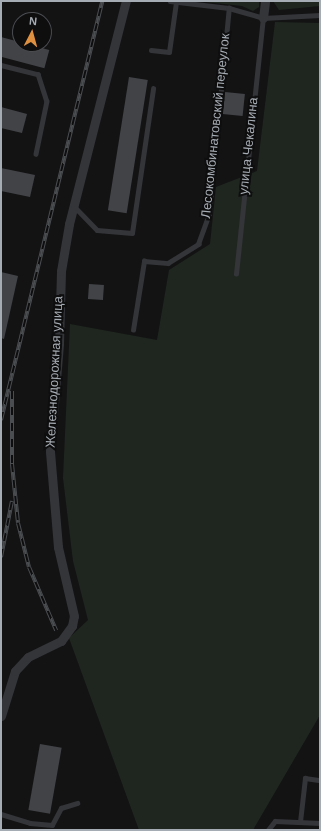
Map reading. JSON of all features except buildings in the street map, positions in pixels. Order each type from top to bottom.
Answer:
[{"type":"street","name":"Железнодорожная улица","points":[[1,716],[15,671],[28,657],[54,645],[68,635],[74,616],[58,547],[50,452],[59,343],[61,271],[74,206],[126,1]]},
{"type":"street","points":[[262,18],[264,1]]},
{"type":"lane","points":[[170,1],[229,8],[262,18],[320,15]]},
{"type":"lane","points":[[151,50],[169,52],[176,2]]},
{"type":"lane","name":"Лесокомбинатовский переулок","points":[[133,330],[144,261],[168,263],[198,244],[209,214],[229,8]]},
{"type":"lane","name":"улица Чекалина","points":[[236,274],[262,18]]},
{"type":"lane","points":[[1,65],[38,74],[47,101],[36,154]]},
{"type":"lane","points":[[74,206],[97,230],[132,233],[153,89]]},
{"type":"lane","points":[[300,822],[305,778],[320,780]]},
{"type":"lane","points":[[1,814],[30,823],[52,825],[61,808],[77,803]]},
{"type":"lane","points":[[268,830],[275,821],[320,822]]},
{"type":"shaded area","points":[[197,1],[259,1],[259,7],[253,11],[242,6]]},
{"type":"shaded area","points":[[273,1],[320,1],[320,6],[279,10]]},
{"type":"shaded area","points":[[275,22],[320,23],[320,715],[253,830],[139,830],[69,638],[88,620],[73,561],[63,478],[70,324],[157,340],[169,270],[210,244],[216,187],[257,171]]},
{"type":"railway","points":[[1,420],[102,1]]},
{"type":"railway","points":[[12,391],[12,464],[18,523],[29,567],[56,630]]},
{"type":"railway","points":[[1,557],[12,501]]}]
